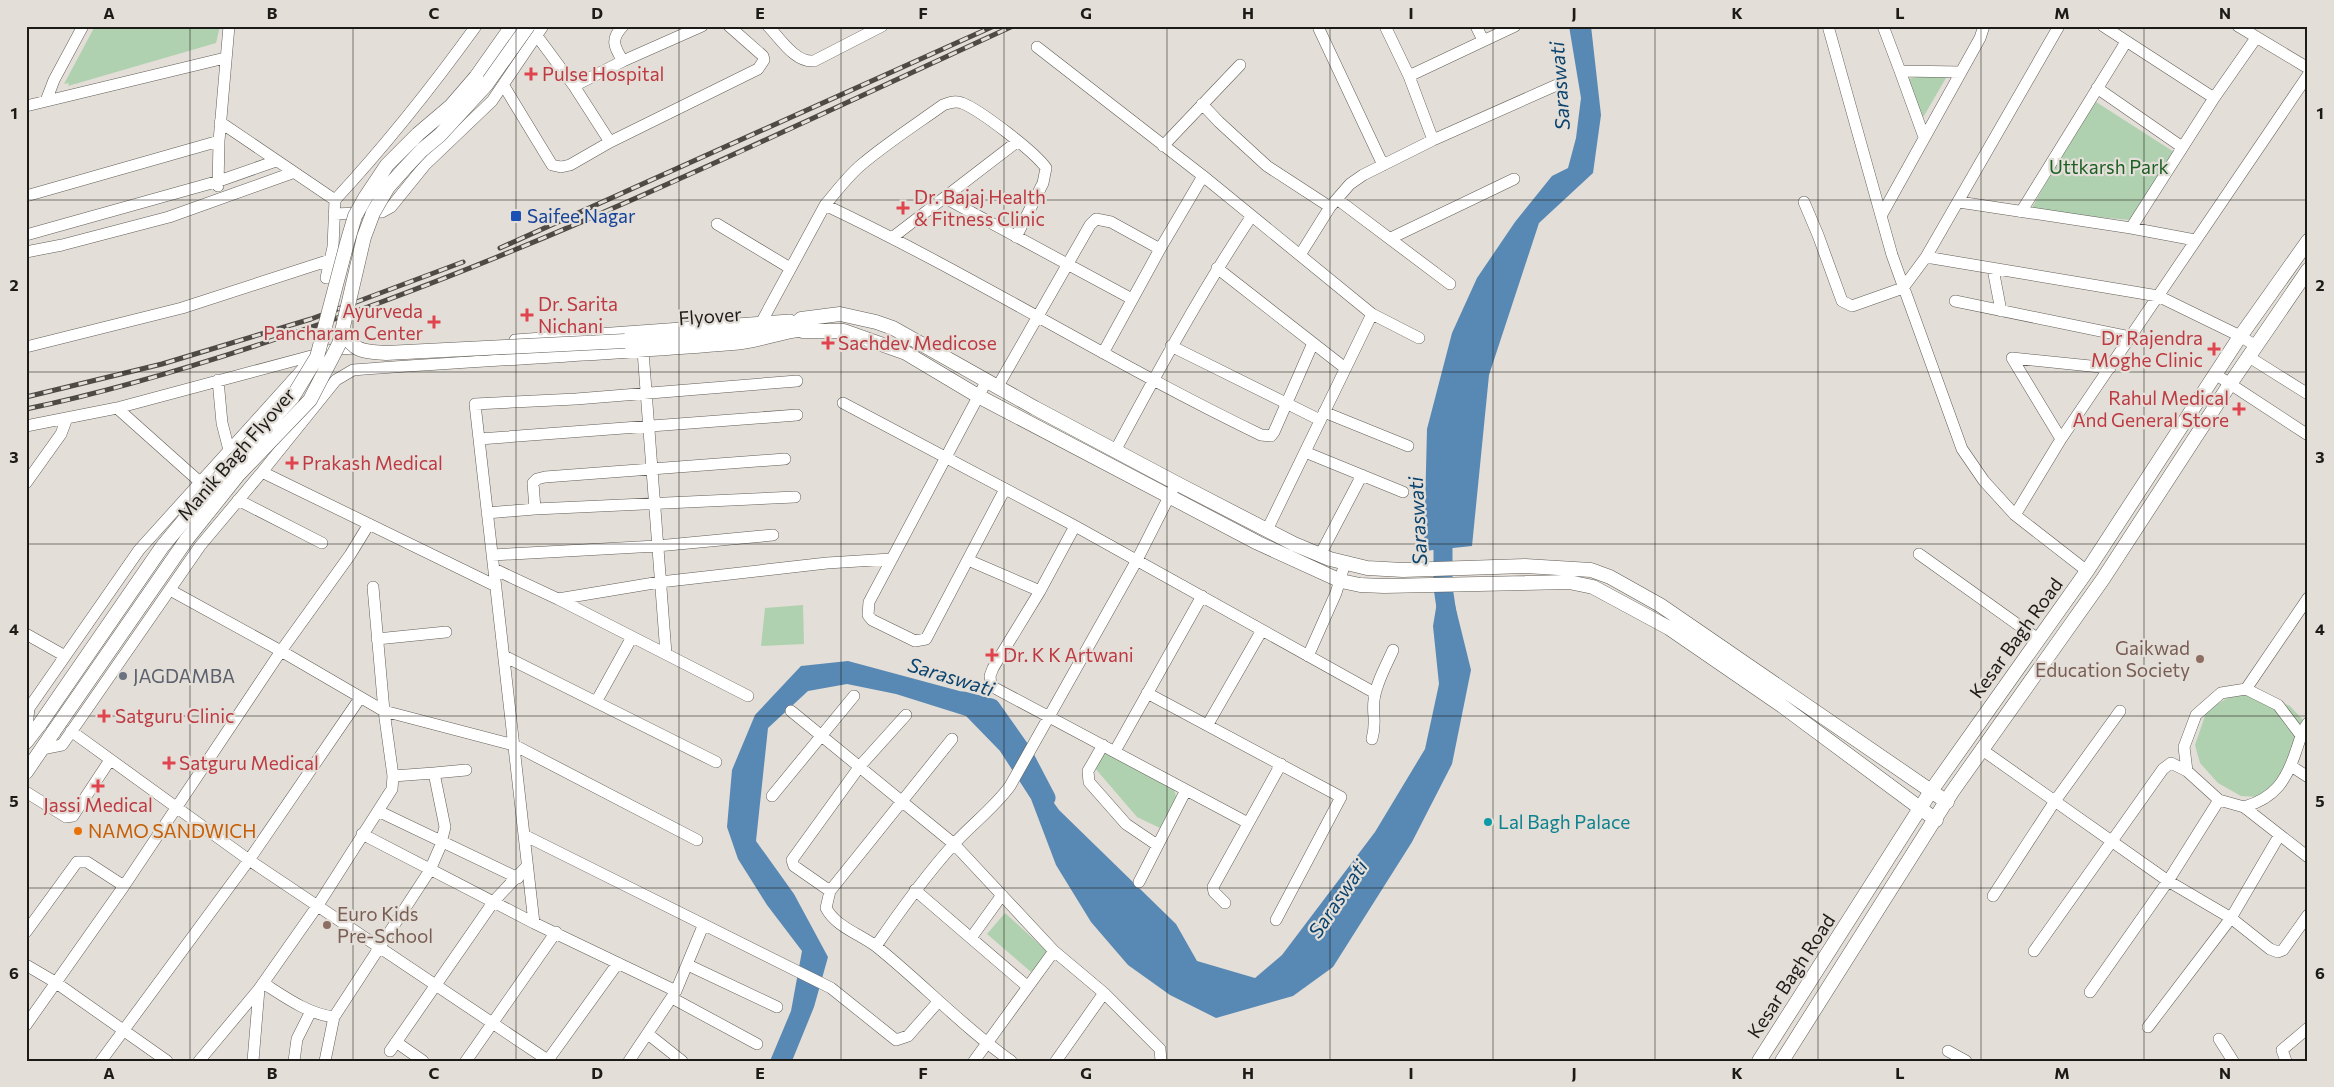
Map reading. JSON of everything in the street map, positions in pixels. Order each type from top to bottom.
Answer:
[{"type":"main road","name":"Manik Bagh Flyover","points":[[26,742],[162,547],[228,467],[292,398],[318,357],[355,216],[387,165],[418,134],[452,106],[512,26]]},
{"type":"main road","name":"Manik Bagh Flyover","points":[[26,772],[187,538],[238,475],[310,400],[339,344],[364,237],[373,213],[388,187],[422,150],[440,135],[536,30]]},
{"type":"main road","name":"Kesar Bagh Road","points":[[1759,1061],[1930,791],[2087,571],[2240,336],[2308,241]]},
{"type":"main road","name":"Kesar Bagh Road","points":[[1782,1061],[1981,749],[2103,579],[2230,384],[2308,270]]},
{"type":"main road","points":[[798,325],[840,314],[876,322],[914,338],[1115,451],[1176,483],[1294,544],[1345,563],[1367,568],[1403,570],[1525,566],[1570,568],[1591,570],[1610,577],[1660,605],[1948,802]]},
{"type":"main road","name":"Flyover","points":[[343,332],[352,345],[360,351],[386,353],[764,332],[798,325]]},
{"type":"main road","points":[[798,325],[844,331],[906,353],[978,396],[1258,543],[1341,581],[1360,585],[1405,586],[1569,582],[1593,587],[1669,628],[1888,782],[1936,820]]},
{"type":"street","points":[[46,101],[54,80],[84,26]]},
{"type":"street","points":[[218,198],[220,122],[229,26]]},
{"type":"street","points":[[326,278],[330,260],[335,200],[446,68],[476,26]]},
{"type":"street","points":[[623,26],[616,35],[614,43],[623,61]]},
{"type":"street","points":[[574,86],[623,61],[702,26]]},
{"type":"street","points":[[504,86],[552,165],[561,168],[762,65],[763,56],[730,26]]},
{"type":"street","points":[[768,26],[796,56],[808,62],[814,61],[876,28]]},
{"type":"street","points":[[1320,26],[1320,30],[1383,165]]},
{"type":"street","points":[[1385,26],[1409,76],[1433,140]]},
{"type":"street","points":[[1476,26],[1483,40]]},
{"type":"street","points":[[1409,76],[1515,26]]},
{"type":"street","points":[[1828,26],[1902,288],[1962,449],[1984,481],[2015,515],[2087,571]]},
{"type":"street","points":[[1883,26],[1924,137]]},
{"type":"street","points":[[1881,216],[1980,38],[1984,26]]},
{"type":"street","points":[[1804,202],[1842,301],[1852,306],[1902,288],[1926,257],[1959,202],[2059,26]]},
{"type":"street","points":[[2103,26],[2214,98]]},
{"type":"street","points":[[2238,26],[2308,68]]},
{"type":"street","points":[[334,214],[382,212],[390,207],[425,165],[480,113],[504,86],[536,30],[610,142]]},
{"type":"street","points":[[2131,228],[2214,98],[2256,38]]},
{"type":"street","points":[[2021,212],[2126,42]]},
{"type":"street","points":[[1037,47],[1204,176],[1372,314],[1418,338]]},
{"type":"street","points":[[26,106],[225,58]]},
{"type":"street","points":[[1163,146],[1240,65]]},
{"type":"street","points":[[1900,71],[1961,72]]},
{"type":"street","points":[[2015,515],[2061,439],[2308,75]]},
{"type":"street","points":[[1300,255],[1334,203],[1350,184],[1433,140],[1559,84]]},
{"type":"street","points":[[2097,88],[2182,147]]},
{"type":"street","points":[[761,323],[825,205],[860,166],[943,105],[960,102],[969,107],[1018,141],[1041,161],[1046,168],[1046,174],[1016,237]]},
{"type":"street","points":[[1202,104],[1267,166],[1334,203],[1390,238],[1450,284]]},
{"type":"street","points":[[220,122],[292,173],[335,200]]},
{"type":"street","points":[[26,196],[219,141]]},
{"type":"street","points":[[893,237],[1018,141]]},
{"type":"street","points":[[26,235],[219,181],[276,161]]},
{"type":"street","points":[[26,252],[70,243],[162,219],[292,173]]},
{"type":"street","points":[[1103,352],[1160,249],[1204,176]]},
{"type":"street","points":[[1390,238],[1514,179]]},
{"type":"street","points":[[945,198],[1132,300]]},
{"type":"street","points":[[1959,202],[2131,228],[2195,240]]},
{"type":"street","points":[[825,205],[893,237],[1038,318],[1260,436],[1271,436],[1313,343]]},
{"type":"street","points":[[1115,451],[1171,346],[1217,268],[1251,216]]},
{"type":"street","points":[[1006,489],[926,639],[919,642],[872,620],[868,615],[869,602],[978,396],[993,383],[1038,318],[1090,225],[1096,219],[1111,222],[1160,249]]},
{"type":"street","points":[[716,224],[790,268]]},
{"type":"street","points":[[1926,257],[2158,296],[2240,336],[2252,352],[2308,394]]},
{"type":"street","points":[[26,347],[182,308],[330,260]]},
{"type":"street","points":[[1217,268],[1345,368]]},
{"type":"street","points":[[1993,268],[2001,311]]},
{"type":"street","points":[[1955,301],[2130,337]]},
{"type":"street","points":[[1267,530],[1372,314]]},
{"type":"street","points":[[26,426],[117,408],[335,349],[506,340],[733,323],[798,325]]},
{"type":"street","points":[[42,749],[62,745],[200,546],[336,380],[353,370],[755,342],[783,333],[798,325]]},
{"type":"street","points":[[1171,346],[1286,403],[1408,446]]},
{"type":"street","points":[[643,351],[666,654]]},
{"type":"street","points":[[26,736],[29,708],[139,550],[315,355]]},
{"type":"street","points":[[2061,439],[2012,358],[2110,368]]},
{"type":"street","points":[[2215,374],[2308,434]]},
{"type":"street","points":[[218,380],[222,423],[229,450]]},
{"type":"street","points":[[534,923],[475,404],[797,381]]},
{"type":"street","points":[[843,403],[1075,526],[1375,694]]},
{"type":"street","points":[[117,408],[201,483]]},
{"type":"street","points":[[479,438],[797,415]]},
{"type":"street","points":[[26,483],[61,434],[67,418]]},
{"type":"street","points":[[1304,452],[1404,492]]},
{"type":"street","points":[[535,509],[532,487],[536,479],[653,468],[785,459]]},
{"type":"street","points":[[262,472],[496,586]]},
{"type":"street","points":[[1320,555],[1362,475]]},
{"type":"street","points":[[876,946],[916,890],[954,844],[996,803],[1010,786],[1137,560],[1176,483]]},
{"type":"street","points":[[488,513],[535,509],[795,497]]},
{"type":"street","points":[[238,500],[322,543]]},
{"type":"street","points":[[26,1025],[124,886],[281,651],[350,555],[368,524]]},
{"type":"street","points":[[1075,526],[1040,591],[993,668],[990,676],[991,686],[1248,823]]},
{"type":"street","points":[[492,555],[657,546],[773,535]]},
{"type":"street","points":[[1918,554],[2038,639]]},
{"type":"street","points":[[558,599],[660,582],[827,563],[891,559]]},
{"type":"street","points":[[968,560],[1040,591]]},
{"type":"street","points":[[1308,656],[1341,581],[1345,563]]},
{"type":"street","points":[[494,569],[558,599],[748,696]]},
{"type":"street","points":[[199,1061],[261,986],[318,905],[392,789],[393,776],[384,712],[373,587]]},
{"type":"street","points":[[170,590],[281,651],[384,712],[514,745],[697,840]]},
{"type":"street","points":[[1116,751],[1202,596]]},
{"type":"street","points":[[2246,689],[2308,598]]},
{"type":"street","points":[[1208,724],[1262,630]]},
{"type":"street","points":[[377,639],[446,632]]},
{"type":"street","points":[[26,634],[65,656]]},
{"type":"street","points":[[596,702],[632,637]]},
{"type":"street","points":[[1372,740],[1376,721],[1373,703],[1375,694],[1393,650]]},
{"type":"street","points":[[504,656],[716,762]]},
{"type":"street","points":[[2187,771],[2184,747],[2196,715],[2221,693],[2246,689],[2278,705],[2300,734]]},
{"type":"street","points":[[1147,693],[1208,724],[1340,797],[1276,920]]},
{"type":"street","points":[[772,796],[854,696]]},
{"type":"street","points":[[101,1061],[249,860],[360,698]]},
{"type":"street","points":[[1993,896],[2054,801],[2120,711]]},
{"type":"street","points":[[791,712],[954,844],[1054,951],[1104,993],[1160,1049],[1161,1061]]},
{"type":"street","points":[[830,891],[794,866],[792,860],[860,766],[906,715]]},
{"type":"street","points":[[2244,807],[2261,802],[2282,784],[2291,766],[2300,734],[2308,723]]},
{"type":"street","points":[[71,732],[249,860],[549,1060],[618,963]]},
{"type":"street","points":[[952,739],[830,891],[826,908],[834,920],[876,946],[987,1044],[1011,1061]]},
{"type":"street","points":[[1103,745],[1088,771],[1089,782],[1126,824],[1157,845]]},
{"type":"street","points":[[1981,749],[2168,880],[2231,918],[2270,949],[2278,952],[2283,950],[2308,915]]},
{"type":"street","points":[[26,792],[66,817],[73,816],[80,809],[110,760]]},
{"type":"street","points":[[2034,951],[2163,768],[2171,763],[2187,771],[2219,800],[2244,807],[2279,836],[2308,856]]},
{"type":"street","points":[[1224,903],[1214,892],[1213,888],[1281,764]]},
{"type":"street","points":[[2291,766],[2308,777]]},
{"type":"street","points":[[393,776],[466,770]]},
{"type":"street","points":[[325,1061],[334,1017],[430,870],[445,827],[434,773]]},
{"type":"street","points":[[1139,882],[1186,790]]},
{"type":"street","points":[[2090,992],[2168,880],[2219,800]]},
{"type":"street","points":[[378,811],[518,878]]},
{"type":"street","points":[[362,834],[534,923],[618,963],[757,1044]]},
{"type":"street","points":[[524,835],[703,926],[831,988],[896,1040],[908,1036],[938,1002]]},
{"type":"street","points":[[2148,1027],[2231,918],[2279,836]]},
{"type":"street","points":[[26,932],[77,862],[87,862],[124,886]]},
{"type":"street","points":[[423,1061],[393,1047],[494,901],[518,878],[527,866]]},
{"type":"street","points":[[916,890],[1028,987]]},
{"type":"street","points":[[971,938],[1002,895]]},
{"type":"street","points":[[629,1061],[674,994],[688,965],[703,926]]},
{"type":"street","points":[[466,1061],[556,932]]},
{"type":"street","points":[[974,1061],[1054,951]]},
{"type":"street","points":[[26,965],[55,982],[167,1061]]},
{"type":"street","points":[[688,965],[777,1007]]},
{"type":"street","points":[[261,986],[321,1016],[334,1017]]},
{"type":"street","points":[[253,1061],[261,986]]},
{"type":"street","points":[[1056,1061],[1104,993]]},
{"type":"street","points":[[294,1061],[297,1039],[311,1011]]},
{"type":"street","points":[[2286,1061],[2282,1050],[2284,1046],[2308,1028]]},
{"type":"street","points":[[648,1034],[682,1061]]},
{"type":"street","points":[[2220,1040],[2233,1061]]},
{"type":"street","points":[[1948,1051],[1966,1061]]},
{"type":"green space","points":[[95,26],[220,26],[216,43],[68,86],[69,83],[64,84]]},
{"type":"green space","points":[[1950,71],[1921,121],[1907,79]]},
{"type":"green space","name":"Uttkarsh Park","points":[[2093,100],[2174,152],[2130,220],[2030,211]]},
{"type":"green space","points":[[803,605],[804,644],[761,646],[765,608]]},
{"type":"green space","points":[[2251,689],[2290,706],[2302,719],[2308,734],[2295,773],[2281,791],[2261,797],[2241,796],[2218,783],[2200,763],[2195,745],[2207,710],[2238,692]]},
{"type":"green space","points":[[1104,750],[1174,788],[1176,797],[1160,828],[1137,817],[1094,767]]},
{"type":"green space","points":[[1005,913],[1049,953],[1031,972],[987,934]]},
{"type":"water","points":[[1569,26],[1591,26],[1601,115],[1593,173],[1539,223],[1489,375],[1472,546],[1424,551],[1427,429],[1452,333],[1477,278],[1515,222],[1552,176],[1568,168],[1576,138],[1581,98]]},
{"type":"water","points":[[1438,596],[1453,597],[1471,670],[1452,764],[1412,842],[1333,967],[1293,996],[1216,1018],[1170,995],[1128,965],[1091,922],[1056,865],[1031,799],[1000,751],[966,716],[896,694],[847,684],[808,691],[768,728],[756,841],[794,894],[828,957],[814,1007],[792,1061],[770,1061],[791,1011],[802,951],[767,905],[738,859],[727,827],[732,770],[755,715],[801,666],[848,661],[978,696],[1059,810],[1176,924],[1197,961],[1255,978],[1282,955],[1375,832],[1425,749],[1439,684],[1433,626]]},
{"type":"waterway","name":"Saraswati","points":[[1443,524],[1443,587],[1448,621]]},
{"type":"waterway","name":"Saraswati","points":[[963,701],[991,708],[1022,752],[1046,798]]},
{"type":"railway","points":[[500,248],[994,26]]},
{"type":"railway","points":[[26,409],[148,379],[208,361],[363,309],[458,273],[551,235],[737,153],[1013,26]]},
{"type":"railway","points":[[26,397],[162,364],[311,319],[463,262]]},
{"type":"place","name":"Pulse Hospital","points":[[531,74]]},
{"type":"place","name":"Dr. Bajaj Health & Fitness Clinic","points":[[903,208]]},
{"type":"place","name":"Saifee Nagar","points":[[516,216]]},
{"type":"place","name":"Dr. Sarita Nichani","points":[[527,315]]},
{"type":"place","name":"Ayurveda Pancharam Center","points":[[434,322]]},
{"type":"place","name":"Sachdev Medicose","points":[[828,343]]},
{"type":"place","name":"Dr Rajendra Moghe Clinic","points":[[2214,349]]},
{"type":"place","name":"Rahul Medical And General Store","points":[[2239,409]]},
{"type":"place","name":"Prakash Medical","points":[[292,463]]},
{"type":"place","name":"Dr. K K Artwani","points":[[992,655]]},
{"type":"place","name":"Gaikwad Education Society","points":[[2200,659]]},
{"type":"place","name":"JAGDAMBA","points":[[123,676]]},
{"type":"place","name":"Satguru Clinic","points":[[104,716]]},
{"type":"place","name":"Satguru Medical","points":[[169,763]]},
{"type":"place","name":"Jassi Medical","points":[[98,786]]},
{"type":"place","name":"Lal Bagh Palace","points":[[1488,822]]},
{"type":"place","name":"NAMO SANDWICH","points":[[78,831]]},
{"type":"place","name":"Euro Kids Pre-School","points":[[327,925]]}]
